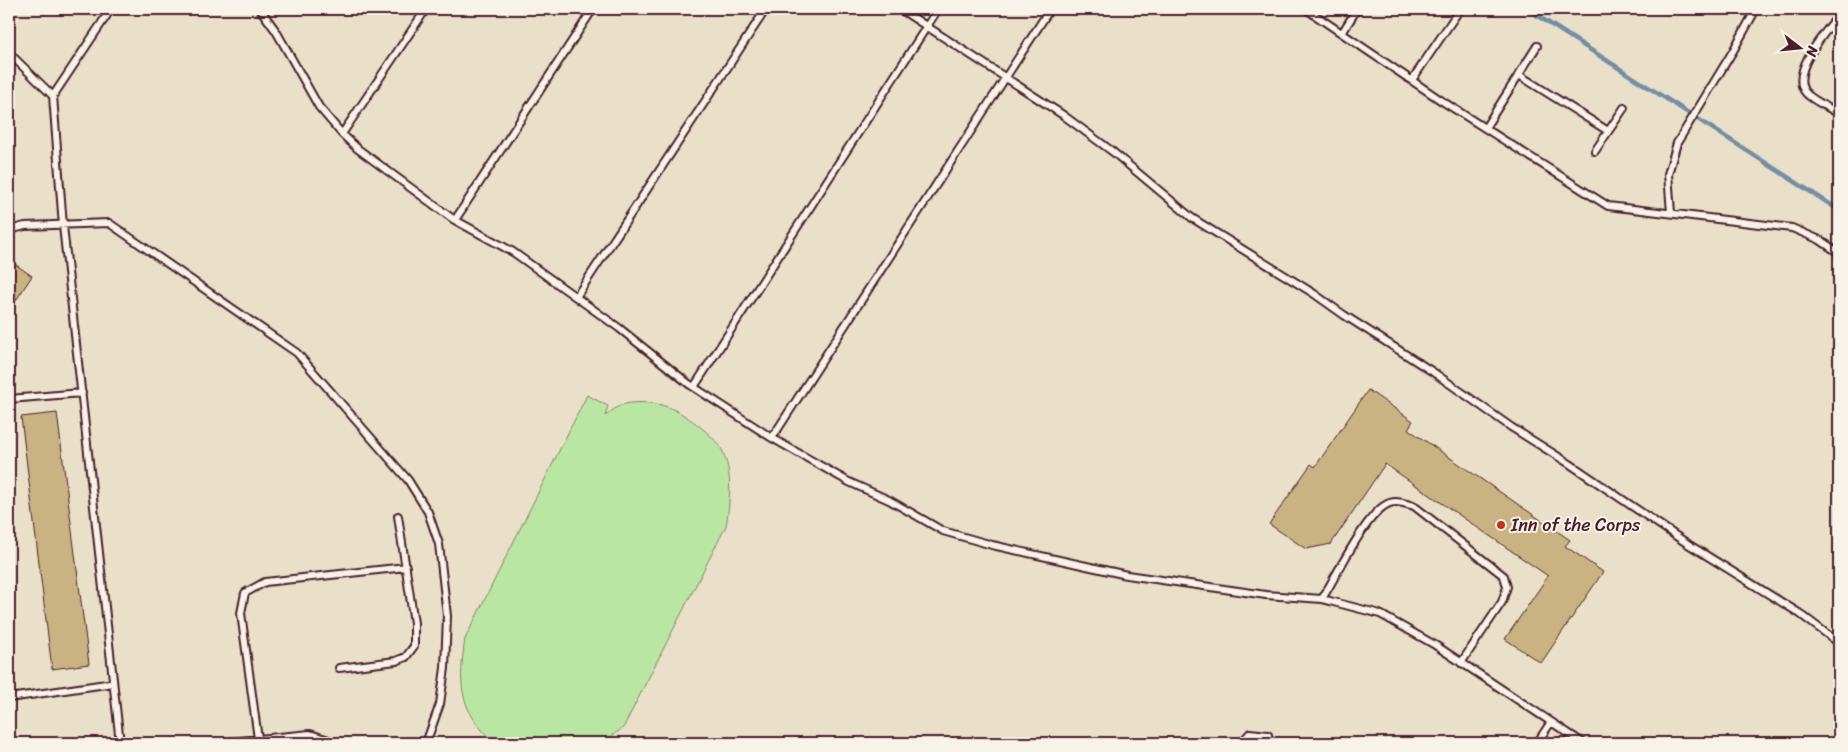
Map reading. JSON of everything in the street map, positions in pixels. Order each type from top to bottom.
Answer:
[{"type":"lane","points":[[111,9],[52,96],[63,226],[120,743]]},
{"type":"lane","points":[[261,9],[276,31],[319,107],[342,134],[358,149],[455,220],[513,252],[619,328],[694,387],[772,438],[849,482],[889,500],[943,531],[992,545],[1127,575],[1266,595],[1322,599],[1380,614],[1435,645],[1583,743]]},
{"type":"lane","points":[[342,134],[426,9]]},
{"type":"lane","points":[[455,220],[593,9]]},
{"type":"lane","points":[[576,297],[766,9]]},
{"type":"lane","points":[[900,9],[1006,76],[1113,152],[1192,218],[1313,293],[1433,372],[1511,427],[1739,576],[1800,613],[1839,643]]},
{"type":"lane","points":[[694,387],[938,9]]},
{"type":"lane","points":[[772,438],[1050,9]]},
{"type":"lane","points":[[1306,9],[1485,128],[1608,206],[1792,228],[1820,240],[1839,253]]},
{"type":"lane","points":[[1342,33],[1357,9]]},
{"type":"lane","points":[[1412,80],[1460,9]]},
{"type":"lane","points":[[1671,213],[1668,174],[1677,143],[1733,51],[1756,9]]},
{"type":"lane","points":[[1839,14],[1816,44],[1804,65],[1801,84],[1806,93],[1839,114]]},
{"type":"lane","points":[[1485,128],[1537,46]]},
{"type":"lane","points":[[9,52],[52,96]]},
{"type":"lane","points":[[1519,75],[1608,131]]},
{"type":"lane","points":[[1594,151],[1624,108]]},
{"type":"lane","points":[[9,230],[24,226],[109,223],[297,353],[408,480],[428,512],[439,544],[447,616],[440,704],[426,743]]},
{"type":"lane","points":[[9,400],[82,393]]},
{"type":"lane","points":[[1322,599],[1370,520],[1385,505],[1399,501],[1414,506],[1504,576],[1507,587],[1502,602],[1461,663]]},
{"type":"lane","points":[[339,668],[396,661],[406,657],[414,646],[414,623],[398,516]]},
{"type":"lane","points":[[258,739],[241,613],[245,593],[264,582],[406,567]]},
{"type":"lane","points":[[9,698],[113,683]]},
{"type":"lane","points":[[1537,743],[1551,722]]},
{"type":"lane","points":[[1241,743],[1250,733],[1268,735],[1270,743]]},
{"type":"lane","points":[[220,743],[310,734],[338,743]]},
{"type":"green space","points":[[587,395],[608,406],[605,416],[619,406],[626,404],[651,403],[663,405],[690,419],[712,437],[722,450],[728,468],[729,507],[726,526],[623,728],[602,743],[496,743],[482,730],[474,719],[464,698],[462,664],[465,639]]},
{"type":"building","points":[[9,260],[32,276],[9,311]]},
{"type":"building","points":[[1368,390],[1413,421],[1408,429],[1570,540],[1565,546],[1603,572],[1541,663],[1505,639],[1548,576],[1385,464],[1331,544],[1306,549],[1269,524],[1311,464],[1315,467]]},
{"type":"building","points":[[57,413],[89,664],[52,669],[21,417]]},
{"type":"waterway","points":[[1527,9],[1839,210]]},
{"type":"place","name":"Inn of the Corps","points":[[1501,525]]}]
